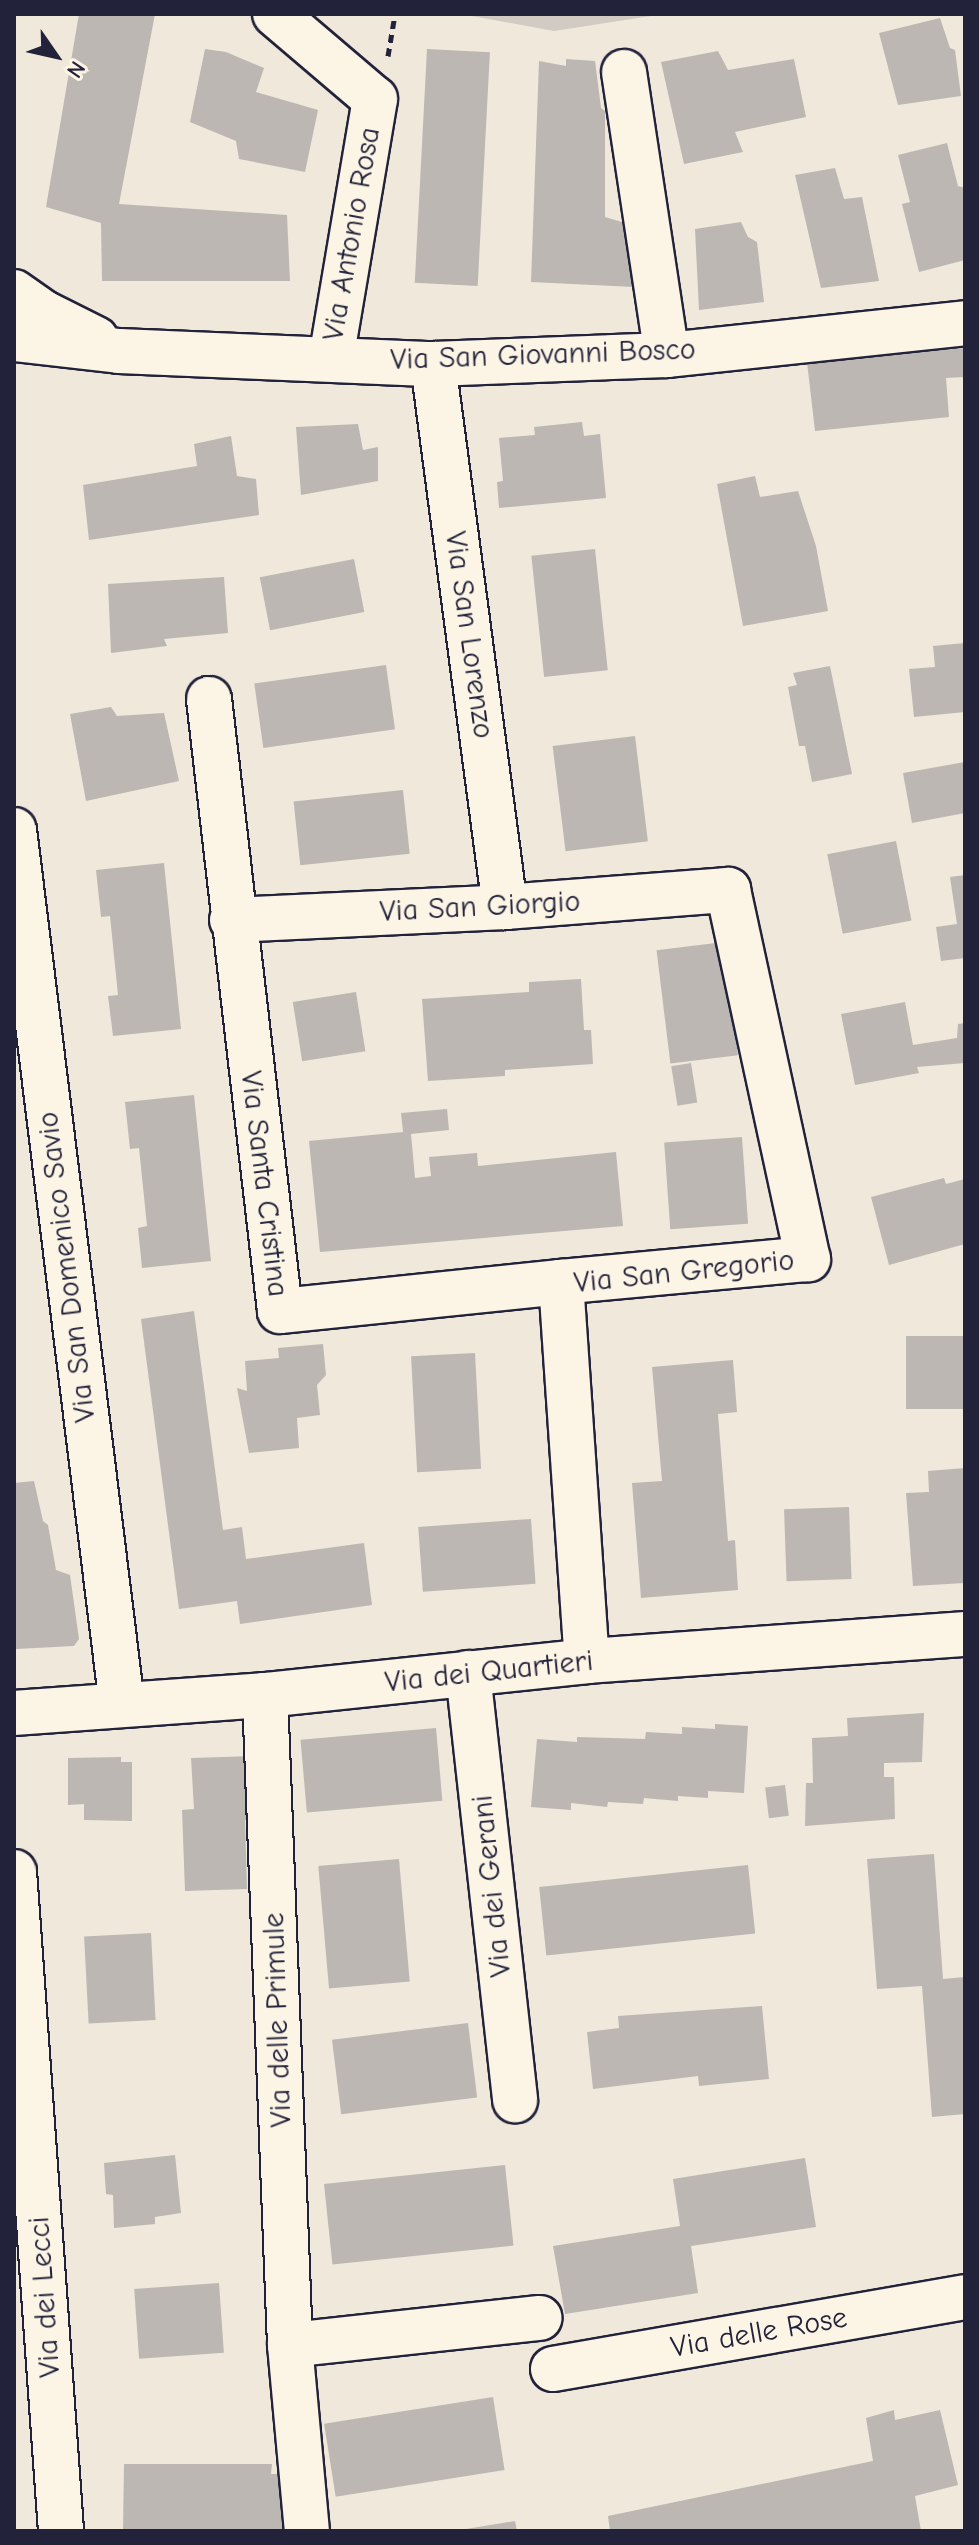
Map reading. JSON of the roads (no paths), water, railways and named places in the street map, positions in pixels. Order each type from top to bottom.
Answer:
[{"type":"street","name":"Via Antonio Rosa","points":[[275,14],[375,99],[331,358]]},
{"type":"street","points":[[624,72],[667,355]]},
{"type":"street","name":"Via San Giovanni Bosco","points":[[14,292],[44,313],[119,351]]},
{"type":"street","name":"Via San Giovanni Bosco","points":[[14,339],[119,351],[433,364],[667,355],[965,323]]},
{"type":"street","name":"Via San Lorenzo","points":[[433,364],[505,907]]},
{"type":"street","points":[[209,699],[232,920]]},
{"type":"street","name":"Via San Domenico Savio","points":[[15,842],[122,1704]]},
{"type":"street","name":"Via San Giorgio","points":[[232,920],[505,907],[728,890]]},
{"type":"street","name":"Via San Gregorio","points":[[587,1661],[561,1282],[808,1259],[728,890]]},
{"type":"street","name":"Via Santa Cristina","points":[[232,920],[280,1311],[561,1282]]},
{"type":"street","name":"Via dei Quartieri","points":[[14,1713],[265,1695],[587,1661],[965,1634]]},
{"type":"street","name":"Via dei Gerani","points":[[468,1673],[515,2100]]},
{"type":"street","name":"Via delle Primule","points":[[265,1695],[290,2345],[307,2531]]},
{"type":"street","name":"Via dei Lecci","points":[[14,1872],[23,2102],[61,2531]]},
{"type":"street","name":"Via delle Rose","points":[[553,2369],[965,2297]]},
{"type":"street","points":[[290,2345],[540,2318]]}]
